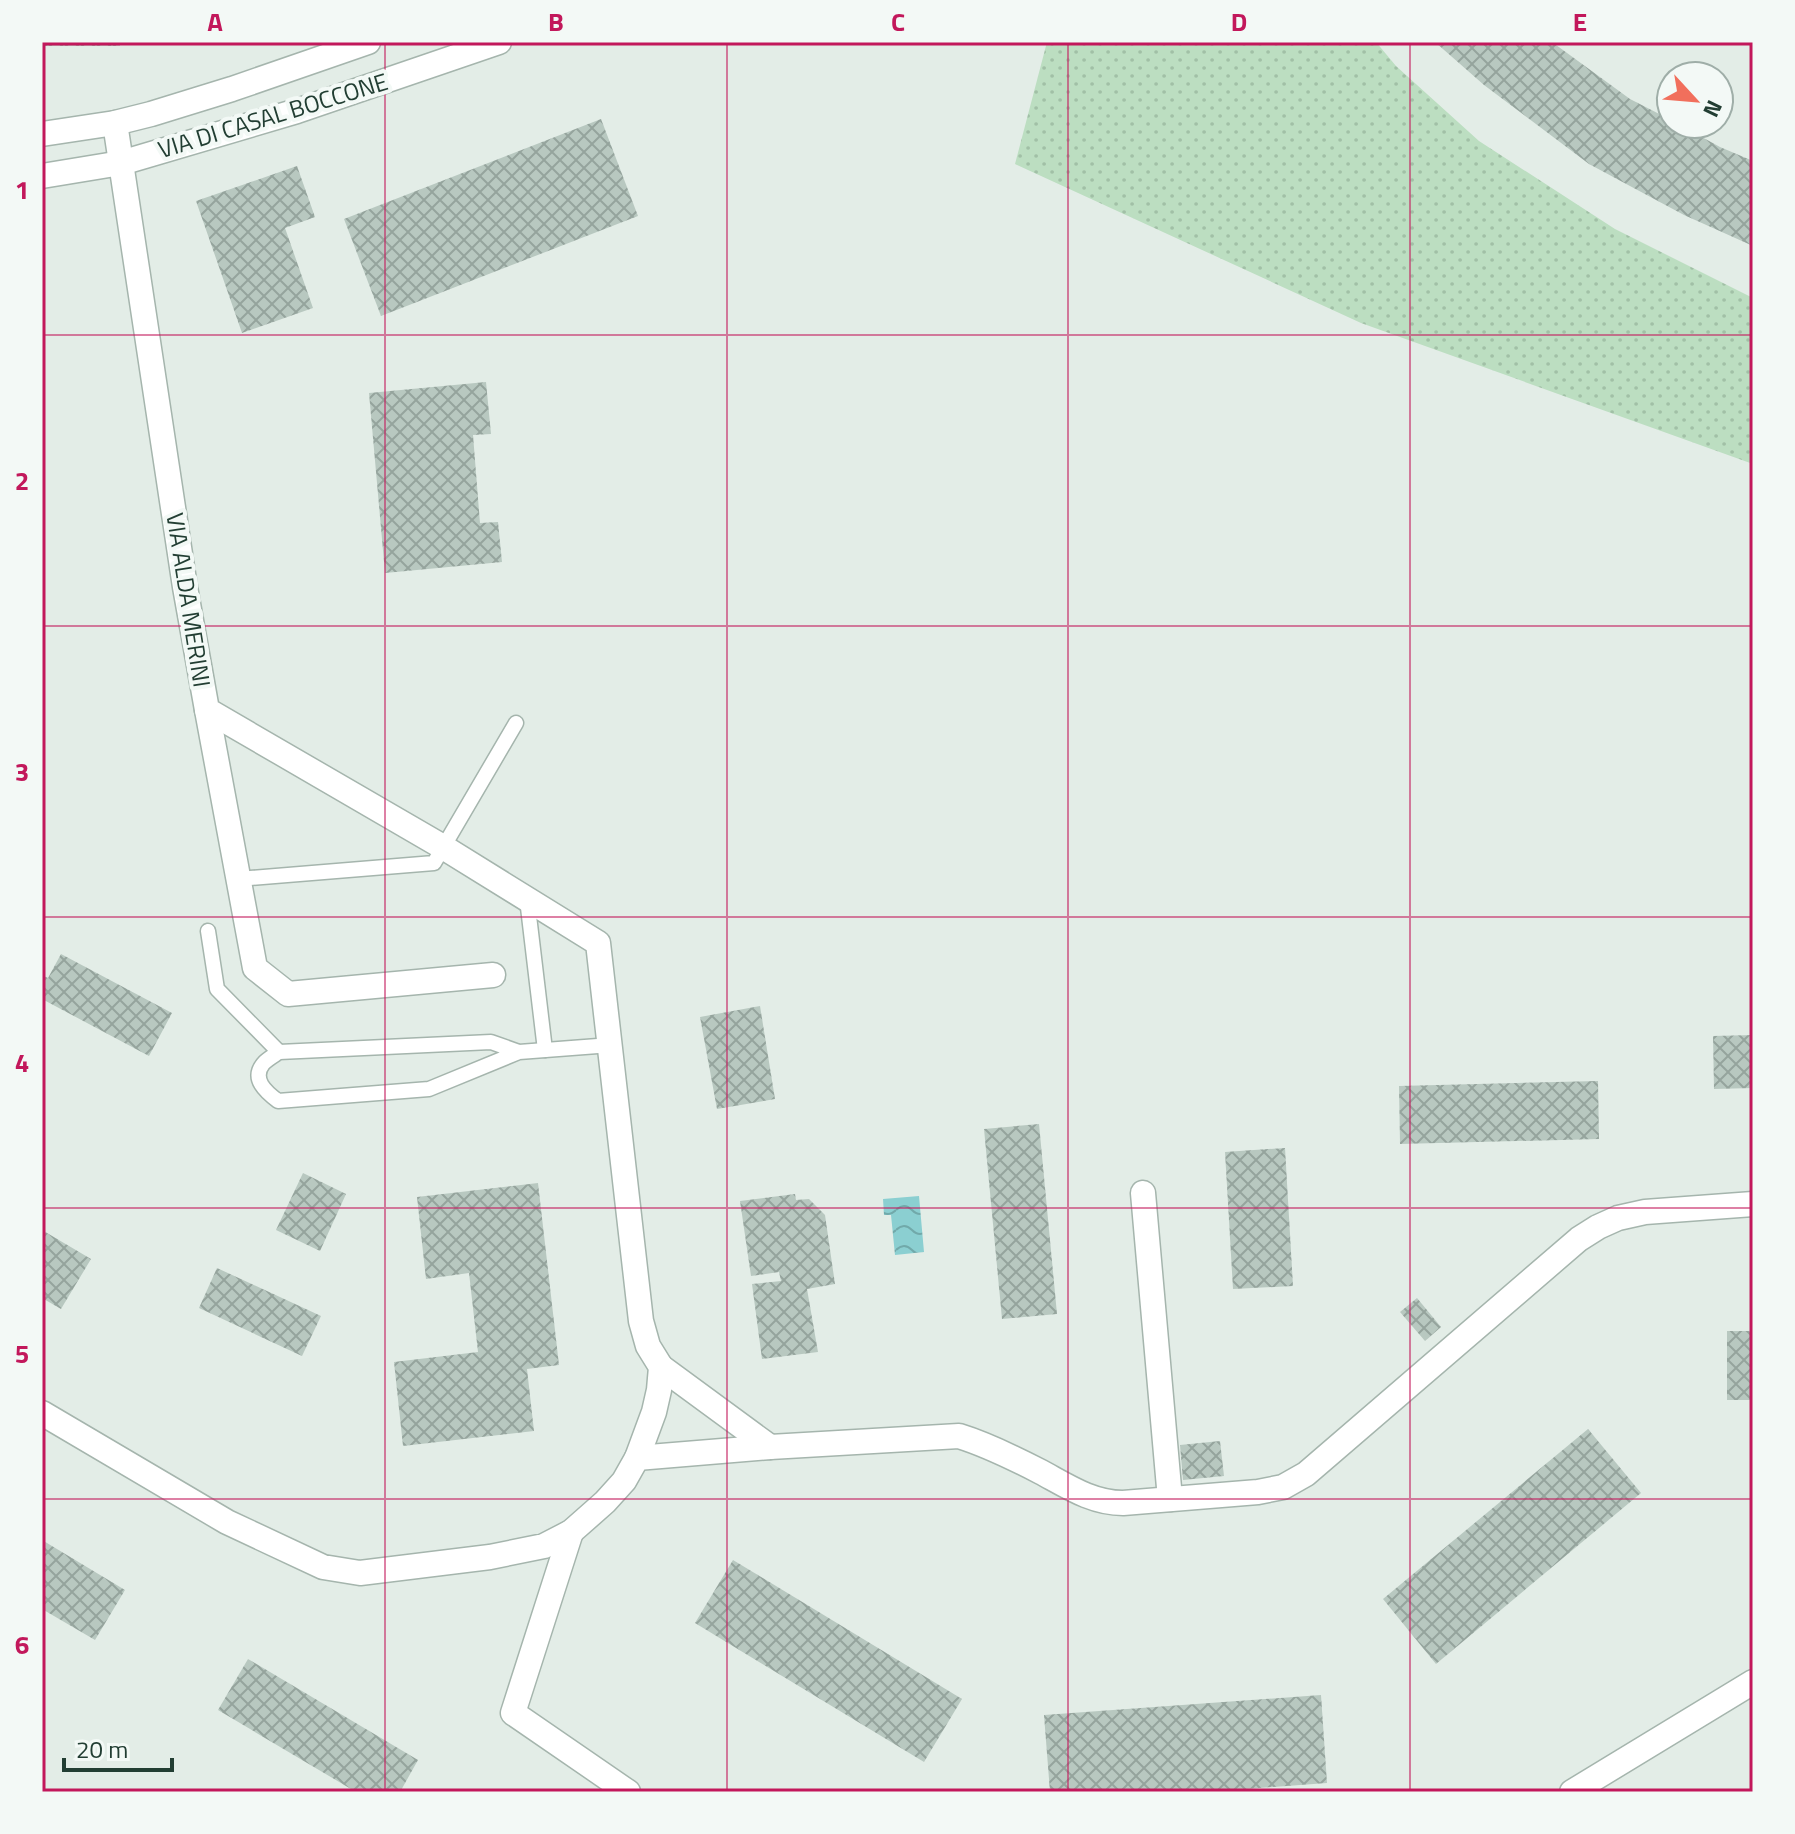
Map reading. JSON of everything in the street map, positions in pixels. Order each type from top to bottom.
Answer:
[{"type":"street","name":"VIA DI CASAL BOCCONE","points":[[42,134],[151,114],[368,42]]},
{"type":"street","name":"VIA DI CASAL BOCCONE","points":[[42,176],[121,163],[297,111],[499,42]]},
{"type":"street","name":"VIA ALDA MERINI","points":[[115,123],[185,587],[207,710],[443,847],[598,943],[611,1045]]},
{"type":"street","points":[[207,710],[255,968],[288,994],[493,975]]},
{"type":"street","points":[[611,1045],[641,1321],[648,1346],[661,1367],[770,1447]]},
{"type":"street","points":[[1143,1193],[1170,1499]]},
{"type":"street","points":[[637,1458],[959,1436],[987,1445],[1097,1500],[1123,1503],[1258,1492],[1283,1487],[1299,1479],[1579,1239],[1598,1227],[1618,1218],[1645,1212],[1753,1204]]},
{"type":"street","points":[[42,1413],[227,1522],[323,1567],[360,1573],[490,1557],[544,1546],[571,1532],[624,1481],[637,1458],[654,1412],[661,1367]]},
{"type":"street","points":[[571,1532],[513,1713],[628,1792]]},
{"type":"street","points":[[1572,1792],[1753,1682]]},
{"type":"lane","points":[[238,879],[434,863],[516,723]]},
{"type":"lane","points":[[527,899],[545,1050]]},
{"type":"lane","points":[[208,931],[217,989],[279,1052]]},
{"type":"lane","points":[[519,1052],[491,1042],[279,1052],[263,1064],[259,1077],[263,1090],[278,1101],[429,1089],[519,1052],[611,1045]]},
{"type":"green space","points":[[1047,42],[1376,42],[1396,66],[1479,141],[1615,229],[1753,298],[1753,464],[1361,323],[1015,164]]},
{"type":"water","points":[[919,1196],[924,1252],[895,1255],[891,1215],[884,1215],[883,1199]]},
{"type":"building","points":[[42,42],[120,42],[120,46],[42,46]]},
{"type":"building","points":[[1435,42],[1552,42],[1630,99],[1655,112],[1655,140],[1707,140],[1753,161],[1753,246],[1684,215],[1589,164],[1484,85]]},
{"type":"building","points":[[601,119],[638,216],[381,316],[344,219]]},
{"type":"building","points":[[297,166],[315,217],[285,228],[313,308],[242,333],[196,201]]},
{"type":"building","points":[[486,382],[491,434],[473,435],[480,523],[498,522],[502,562],[385,573],[369,393]]},
{"type":"building","points":[[61,954],[172,1013],[149,1056],[42,999],[42,975],[48,978]]},
{"type":"building","points":[[760,1006],[775,1099],[717,1109],[700,1017]]},
{"type":"building","points":[[1753,1035],[1753,1088],[1714,1089],[1713,1036]]},
{"type":"building","points":[[1598,1081],[1599,1139],[1400,1144],[1399,1086]]},
{"type":"building","points":[[1039,1124],[1057,1314],[1002,1319],[984,1129]]},
{"type":"building","points":[[1285,1148],[1293,1286],[1233,1289],[1225,1152]]},
{"type":"building","points":[[303,1173],[346,1194],[320,1251],[276,1230]]},
{"type":"building","points":[[538,1183],[559,1365],[527,1369],[534,1431],[403,1446],[394,1362],[478,1352],[469,1273],[426,1279],[417,1197]]},
{"type":"building","points":[[795,1194],[796,1200],[809,1199],[825,1215],[835,1284],[807,1289],[818,1352],[762,1359],[752,1284],[781,1281],[779,1272],[751,1276],[740,1201]]},
{"type":"building","points":[[42,1230],[91,1259],[61,1309],[42,1298]]},
{"type":"building","points":[[217,1268],[321,1316],[302,1356],[199,1308]]},
{"type":"building","points":[[1417,1298],[1441,1327],[1425,1341],[1400,1312]]},
{"type":"building","points":[[1727,1331],[1753,1331],[1753,1400],[1727,1400]]},
{"type":"building","points":[[1588,1429],[1641,1493],[1436,1664],[1383,1599]]},
{"type":"building","points":[[1220,1441],[1224,1476],[1183,1480],[1180,1445]]},
{"type":"building","points":[[42,1540],[125,1590],[95,1640],[42,1609]]},
{"type":"building","points":[[733,1560],[962,1699],[924,1762],[695,1623]]},
{"type":"building","points":[[248,1659],[418,1760],[400,1792],[356,1792],[218,1710]]},
{"type":"building","points":[[1321,1695],[1327,1783],[1205,1792],[1050,1792],[1044,1715]]}]
